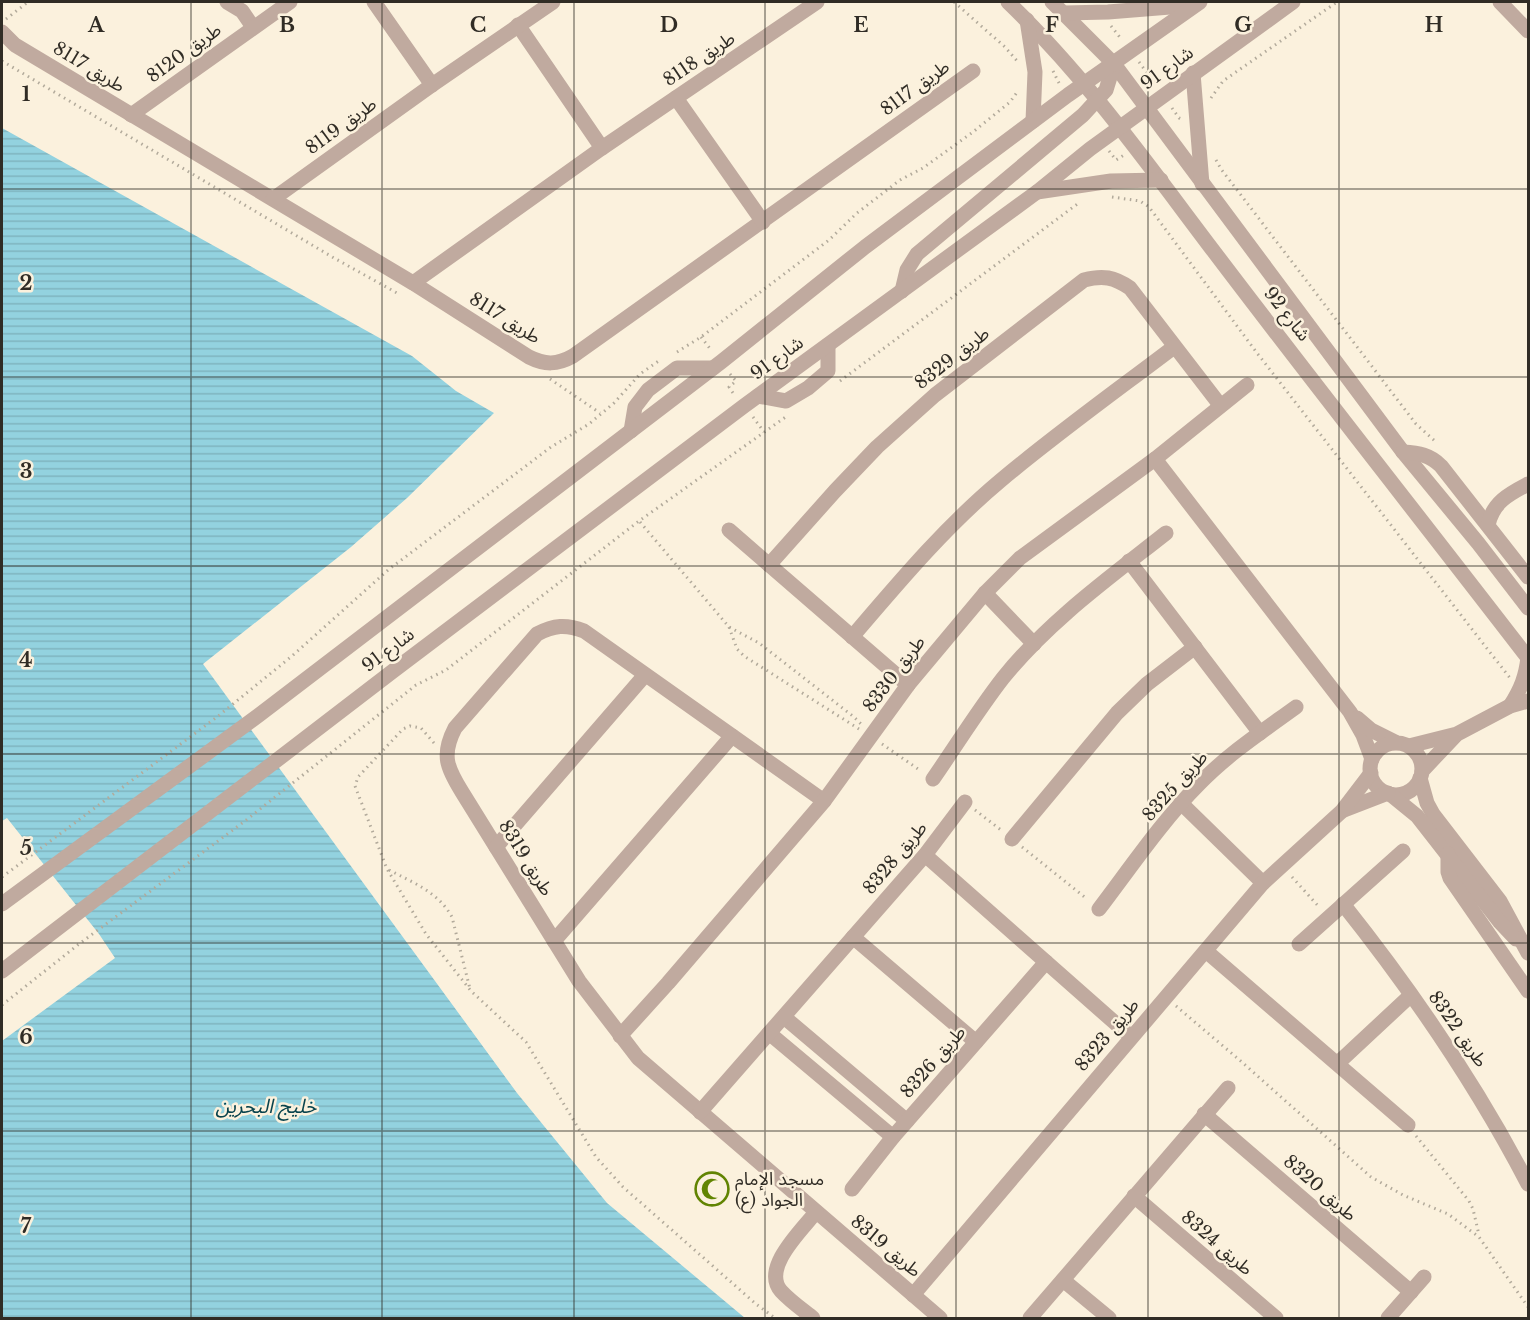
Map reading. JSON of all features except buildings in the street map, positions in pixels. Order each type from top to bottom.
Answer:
[{"type":"street","points":[[227,2],[242,11],[254,27]]},
{"type":"street","name":"طريق 8120","points":[[131,115],[290,2]]},
{"type":"street","points":[[374,2],[432,84]]},
{"type":"street","name":"طريق 8119","points":[[273,199],[432,84],[553,2]]},
{"type":"street","name":"طريق 8118","points":[[413,283],[602,148],[817,2]]},
{"type":"street","name":"شارع 92","points":[[1008,2],[1099,99],[1222,262],[1528,657]]},
{"type":"street","name":"شارع 92","points":[[1052,2],[1114,64],[1403,452],[1528,608]]},
{"type":"street","name":"شارع 91","points":[[2,972],[744,406],[1037,192],[1193,73],[1293,2]]},
{"type":"street","points":[[1500,2],[1528,31]]},
{"type":"street","points":[[1064,13],[1108,12],[1198,3]]},
{"type":"street","name":"شارع 91","points":[[2,904],[259,715],[717,365],[865,247],[1033,121],[1198,3]]},
{"type":"street","points":[[1027,20],[1035,72],[1033,121]]},
{"type":"street","points":[[518,25],[602,148]]},
{"type":"street","name":"طريق 8117","points":[[2,32],[15,45],[413,283],[541,363],[561,362],[573,356],[973,71]]},
{"type":"street","points":[[902,291],[907,270],[917,254],[1083,115],[1106,90],[1114,64]]},
{"type":"street","points":[[1193,73],[1202,184]]},
{"type":"street","points":[[676,98],[763,222]]},
{"type":"street","points":[[1037,192],[1104,182],[1161,180]]},
{"type":"street","name":"طريق 8329","points":[[769,565],[835,491],[878,447],[935,395],[1084,280],[1107,277],[1118,280],[1130,288],[1220,405]]},
{"type":"street","points":[[758,396],[786,401],[808,388],[828,371],[828,345]]},
{"type":"street","points":[[852,637],[896,585],[944,534],[1000,481],[1174,347]]},
{"type":"street","points":[[631,431],[635,406],[648,390],[677,368],[717,365]]},
{"type":"street","name":"طريق 8330","points":[[620,1036],[824,801],[908,685],[985,593],[1020,558],[1155,459],[1247,385]]},
{"type":"street","points":[[1403,452],[1425,455],[1434,459],[1470,501],[1528,577]]},
{"type":"street","points":[[1155,459],[1350,712],[1363,735],[1375,783],[1417,816],[1499,921],[1526,949]]},
{"type":"street","points":[[1470,501],[1491,500],[1510,494],[1528,484]]},
{"type":"street","points":[[1488,525],[1495,507],[1510,494]]},
{"type":"street","points":[[729,530],[908,685]]},
{"type":"street","points":[[933,779],[1003,678],[1034,644],[1081,599],[1166,533]]},
{"type":"street","points":[[1129,561],[1260,733]]},
{"type":"street","points":[[985,593],[1034,644]]},
{"type":"street","points":[[446,759],[448,742],[455,728],[537,634],[561,625],[573,626],[584,631],[824,801]]},
{"type":"street","points":[[1012,839],[1117,712],[1147,684],[1195,647]]},
{"type":"street","points":[[1372,766],[1381,748],[1457,734],[1510,706],[1524,696],[1528,657]]},
{"type":"street","points":[[496,847],[645,675]]},
{"type":"street","name":"طريق 8325","points":[[1099,909],[1181,803],[1220,764],[1296,707]]},
{"type":"street","points":[[1350,712],[1371,730],[1402,744],[1419,757],[1427,803],[1433,814],[1504,908],[1526,949]]},
{"type":"street","points":[[1389,793],[1397,795],[1411,790],[1421,774],[1457,734]]},
{"type":"street","points":[[554,940],[732,736]]},
{"type":"street","name":"طريق 8319","points":[[446,759],[450,772],[579,981],[638,1058],[940,1318]]},
{"type":"street","name":"طريق 8323","points":[[913,1295],[1263,883],[1342,811],[1372,766]]},
{"type":"street","name":"طريق 8323","points":[[1342,811],[1389,793]]},
{"type":"street","name":"طريق 8328","points":[[700,1112],[925,855],[965,802]]},
{"type":"street","points":[[1181,803],[1263,883]]},
{"type":"street","points":[[1299,944],[1403,851]]},
{"type":"street","points":[[1448,854],[1450,878],[1528,991]]},
{"type":"street","points":[[925,855],[1131,1037]]},
{"type":"street","name":"طريق 8322","points":[[1343,904],[1375,944],[1456,1058],[1502,1134],[1528,1184]]},
{"type":"street","points":[[853,937],[976,1042]]},
{"type":"street","points":[[1206,951],[1408,1125]]},
{"type":"street","name":"طريق 8326","points":[[852,1189],[893,1137],[1046,962]]},
{"type":"street","points":[[1338,1063],[1411,995]]},
{"type":"street","points":[[784,1017],[907,1121]]},
{"type":"street","points":[[769,1033],[893,1137]]},
{"type":"street","points":[[1030,1318],[1228,1088]]},
{"type":"street","name":"طريق 8320","points":[[1204,1114],[1411,1292]]},
{"type":"street","name":"طريق 8324","points":[[1134,1196],[1276,1318]]},
{"type":"street","points":[[813,1318],[780,1290],[776,1271],[782,1256],[816,1212]]},
{"type":"street","points":[[1388,1318],[1424,1277]]},
{"type":"street","points":[[1063,1280],[1108,1318]]},
{"type":"path","points":[[2,23],[28,2]]},
{"type":"path","points":[[954,2],[1005,47],[1021,67]]},
{"type":"path","points":[[1208,107],[1213,92],[1223,81],[1337,2]]},
{"type":"path","points":[[2,61],[334,258],[406,298]]},
{"type":"path","points":[[674,354],[701,338],[829,240],[857,213],[891,187],[924,168],[973,132],[1010,102],[1019,90]]},
{"type":"path","points":[[1215,157],[1221,169],[1312,291],[1416,424],[1441,446]]},
{"type":"path","points":[[1108,197],[1140,201],[1149,207],[1257,353],[1524,696]]},
{"type":"path","points":[[835,385],[1085,198]]},
{"type":"path","points":[[701,338],[717,365],[736,381],[729,387],[764,432]]},
{"type":"path","points":[[2,877],[217,717],[292,656],[388,570],[538,457],[570,437],[615,403],[633,381],[649,367],[668,357]]},
{"type":"path","points":[[548,377],[600,413]]},
{"type":"path","points":[[2,1005],[416,685],[446,670],[639,521],[788,416]]},
{"type":"path","points":[[639,521],[729,627],[759,644],[854,717],[871,737]]},
{"type":"path","points":[[729,627],[737,649],[744,656],[933,779]]},
{"type":"path","points":[[446,759],[420,728],[410,726],[403,729],[358,777],[355,786],[387,869],[426,934],[471,991],[526,1042],[586,1143],[608,1171],[756,1304],[775,1318]]},
{"type":"path","points":[[965,802],[1099,909]]},
{"type":"path","points":[[1281,865],[1328,918]]},
{"type":"path","points":[[387,869],[431,892],[448,909],[471,991]]},
{"type":"path","points":[[1165,998],[1243,1062],[1371,1177],[1403,1195],[1448,1214],[1479,1237],[1528,1307]]},
{"type":"path","points":[[1408,1125],[1468,1201],[1473,1209],[1479,1237]]},
{"type":"water","name":"خليج البحرين","points":[[2,128],[412,356],[456,391],[494,413],[407,498],[351,547],[203,664],[517,1093],[607,1203],[745,1318],[2,1318],[2,1041],[115,958],[99,934],[7,818],[2,821]]},
{"type":"place","name":"مسجد الإمام الجواد (ع)","points":[[712,1189]]}]
